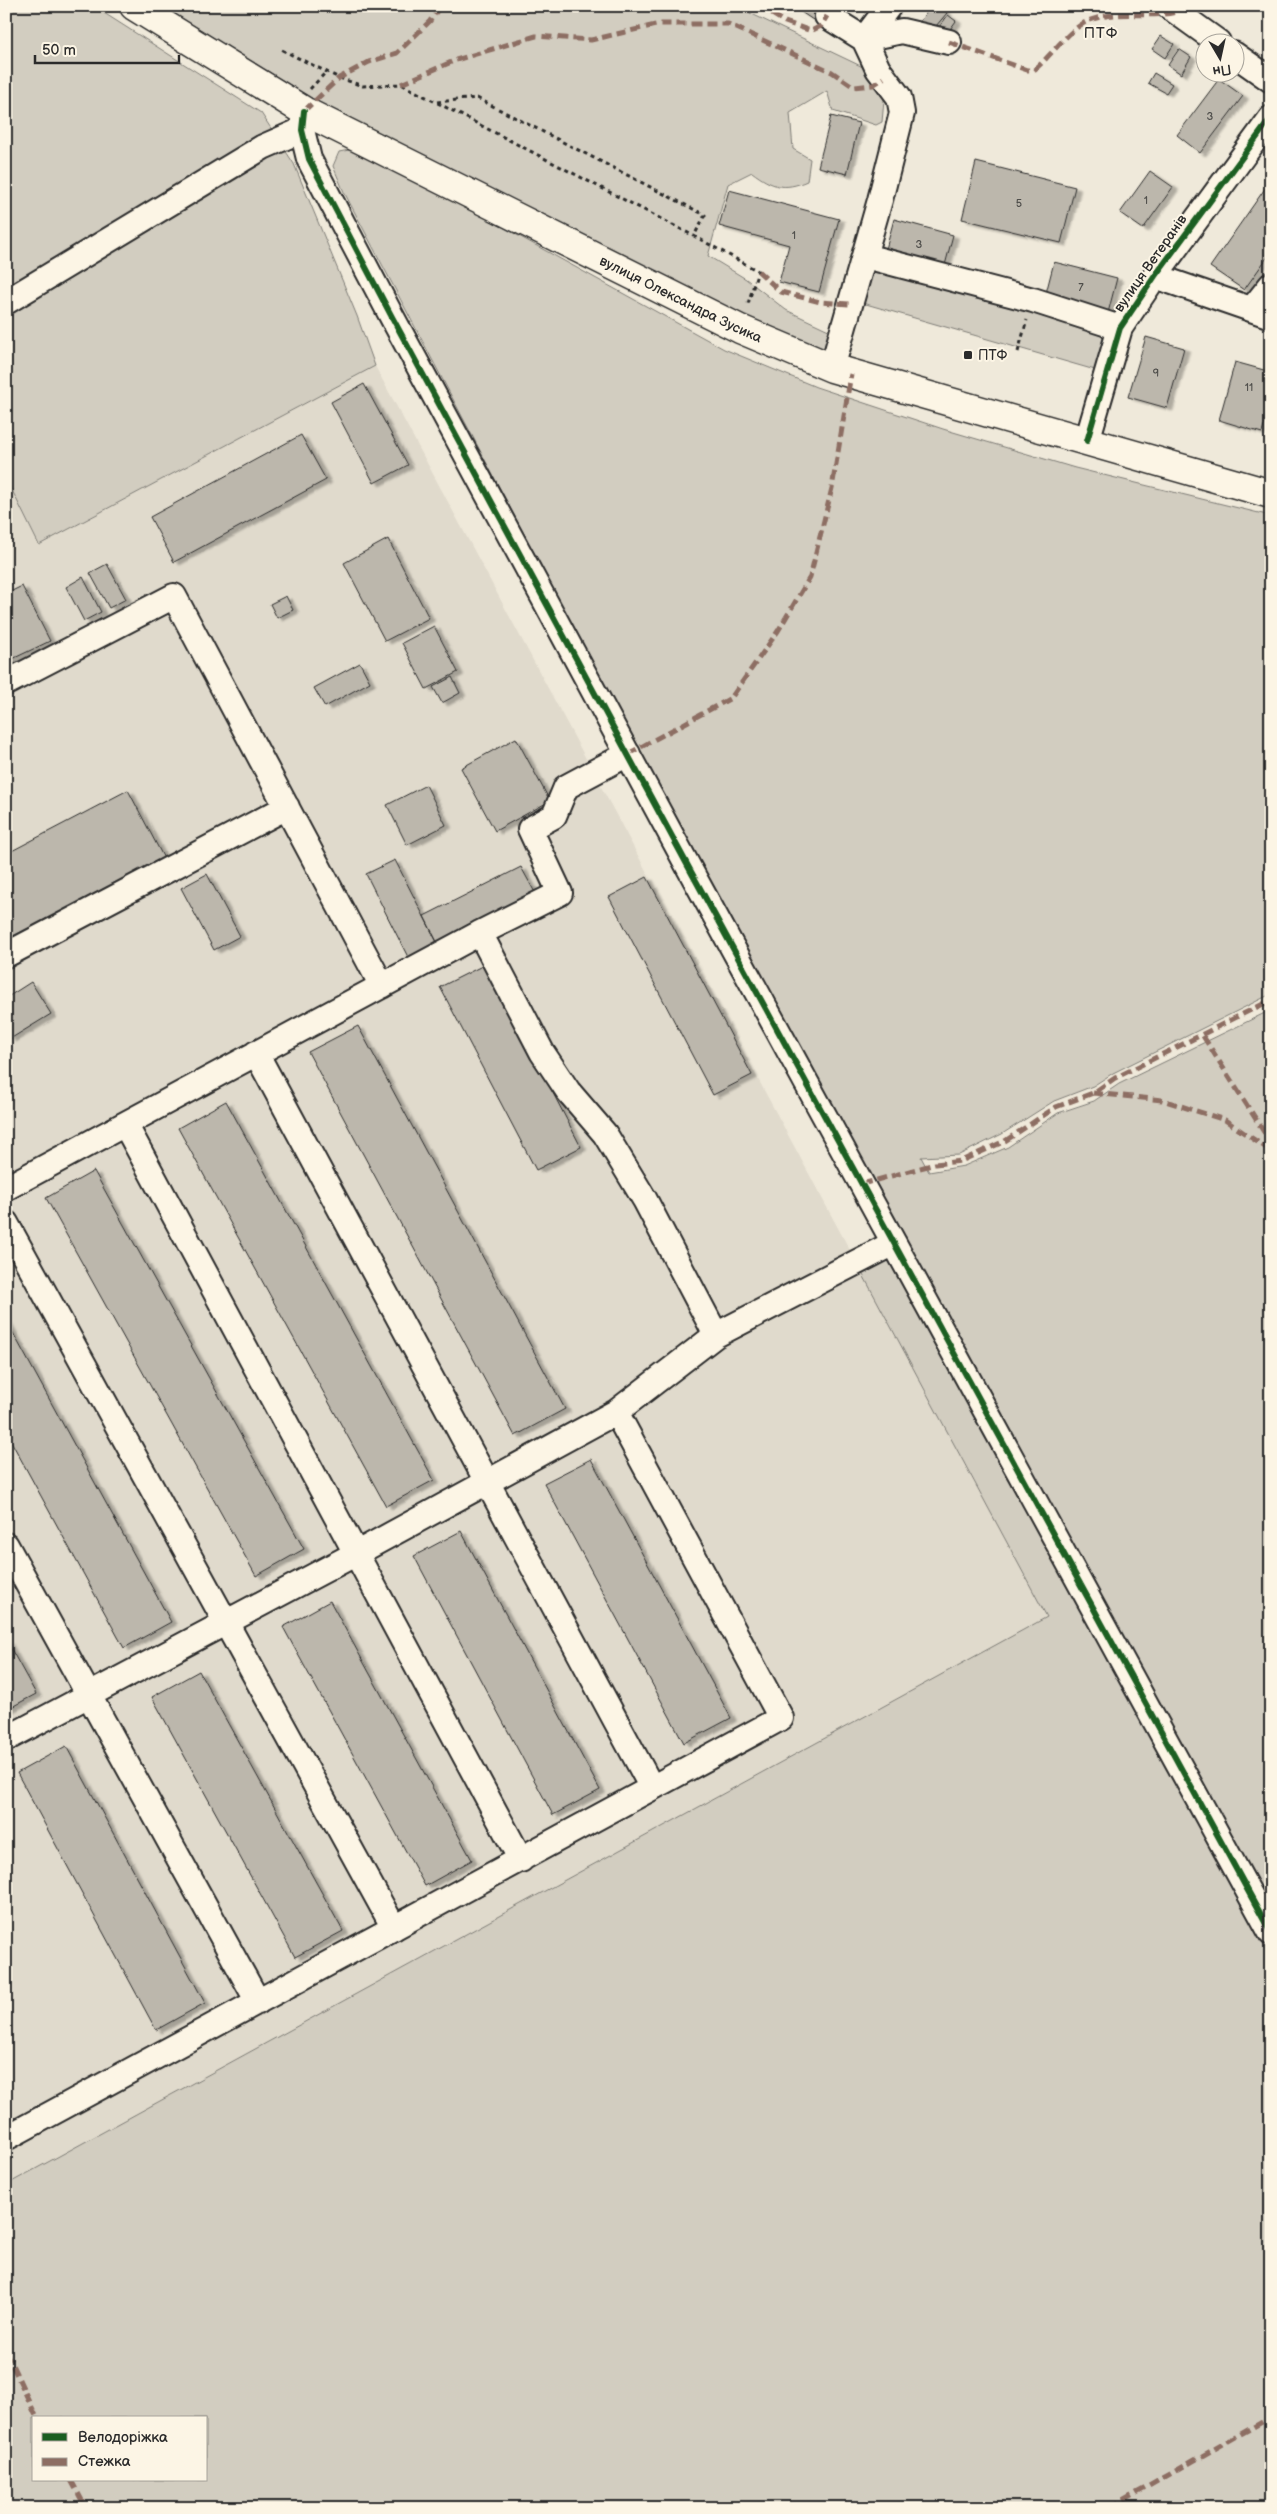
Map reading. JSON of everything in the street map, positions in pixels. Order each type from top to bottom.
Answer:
[{"type":"main road","name":"вулиця Олександра Зусика","points":[[151,11],[303,120],[740,329],[832,368],[1271,494]]},
{"type":"street","points":[[864,39],[889,6]]},
{"type":"street","points":[[1168,6],[1204,32]]},
{"type":"street","points":[[827,16],[864,39],[878,69],[899,97],[902,113],[865,256],[832,368]]},
{"type":"street","points":[[864,39],[902,31],[949,42]]},
{"type":"street","points":[[1244,61],[1271,80]]},
{"type":"street","name":"вулиця Ветеранів","points":[[1087,441],[1120,328],[1155,276],[1271,118]]},
{"type":"street","points":[[6,302],[263,147],[303,120],[309,159],[628,754],[1271,1934]]},
{"type":"street","points":[[865,256],[1033,300],[1120,328]]},
{"type":"street","points":[[1155,276],[1261,313],[1271,285]]},
{"type":"street","points":[[6,683],[174,596],[382,986]]},
{"type":"street","points":[[6,1188],[480,933],[560,893],[530,829],[554,816],[566,787],[628,754]]},
{"type":"street","points":[[6,955],[286,806]]},
{"type":"street","points":[[480,933],[542,1052],[568,1091],[605,1134],[645,1200],[716,1335]]},
{"type":"street","points":[[256,1053],[652,1788]]},
{"type":"street","points":[[125,1124],[521,1860]]},
{"type":"street","points":[[6,1223],[394,1928]]},
{"type":"street","points":[[6,1739],[357,1553],[616,1412],[716,1335],[894,1243]]},
{"type":"street","points":[[6,2138],[781,1718],[616,1412]]},
{"type":"street","points":[[6,1544],[258,2002]]},
{"type":"path","points":[[282,50],[339,78],[363,86],[402,84],[758,271],[740,329]]},
{"type":"path","points":[[436,102],[477,98],[705,215],[694,236]]},
{"type":"path","points":[[1018,352],[1033,300]]},
{"type":"shaded area","points":[[6,6],[93,6],[261,113],[294,164],[357,316],[375,366],[39,545],[6,478]]},
{"type":"shaded area","points":[[162,6],[735,6],[865,68],[885,89],[882,122],[876,125],[833,111],[827,91],[790,113],[793,149],[810,159],[807,181],[792,186],[778,186],[752,172],[728,184],[708,256],[746,279],[786,310],[835,333],[826,359],[326,107]]},
{"type":"shaded area","points":[[359,148],[724,349],[816,387],[943,429],[1075,468],[1271,516],[1271,994],[1113,1073],[1093,1086],[1054,1101],[1002,1134],[959,1155],[921,1157],[929,1172],[964,1166],[1008,1147],[1058,1113],[1094,1101],[1119,1084],[1271,1010],[1271,1922],[696,861],[344,192],[333,166],[339,152]]},
{"type":"shaded area","points":[[871,263],[1114,333],[1102,372],[859,302]]},
{"type":"shaded area","points":[[375,366],[1047,1617],[6,2185],[6,478],[39,545]]},
{"type":"shaded area","points":[[893,1256],[1271,1953],[1271,2508],[6,2508],[6,2185],[1047,1617],[862,1273]]},
{"type":"building","points":[[801,6],[806,6],[817,14],[813,20],[798,10]]},
{"type":"building","points":[[810,6],[823,6],[819,13]]},
{"type":"building","points":[[932,6],[939,6],[947,13],[930,33],[918,23]]},
{"type":"building","points":[[948,15],[956,21],[945,36],[937,30]]},
{"type":"building","points":[[1161,36],[1174,44],[1165,58],[1152,49]]},
{"type":"building","points":[[1179,49],[1191,57],[1181,74],[1168,65]]},
{"type":"building","points":[[1154,73],[1172,84],[1166,93],[1148,83]]},
{"type":"building","points":[[1217,82],[1223,82],[1243,96],[1200,153],[1177,135]]},
{"type":"building","points":[[831,116],[859,123],[847,174],[818,167]]},
{"type":"building","points":[[976,162],[1075,187],[1061,243],[962,219]]},
{"type":"building","points":[[1150,171],[1173,187],[1143,229],[1120,213]]},
{"type":"building","points":[[1271,180],[1271,252],[1244,290],[1210,267]]},
{"type":"building","points":[[729,190],[839,219],[819,292],[779,282],[789,245],[719,226]]},
{"type":"building","points":[[894,219],[953,235],[944,269],[885,253]]},
{"type":"building","points":[[1054,262],[1117,278],[1108,313],[1045,297]]},
{"type":"building","points":[[1146,337],[1184,348],[1167,408],[1128,397]]},
{"type":"building","points":[[1235,362],[1271,372],[1271,402],[1262,433],[1219,420]]},
{"type":"building","points":[[364,384],[408,465],[374,483],[331,402]]},
{"type":"building","points":[[301,435],[326,480],[174,562],[150,517]]},
{"type":"building","points":[[388,539],[429,618],[385,641],[344,563]]},
{"type":"building","points":[[107,564],[126,599],[109,608],[90,573]]},
{"type":"building","points":[[83,577],[101,612],[84,621],[66,587]]},
{"type":"building","points":[[22,586],[50,641],[6,662],[6,594]]},
{"type":"building","points":[[286,596],[293,610],[277,618],[270,604]]},
{"type":"building","points":[[434,626],[458,672],[426,689],[402,643]]},
{"type":"building","points":[[360,663],[370,682],[325,707],[314,688]]},
{"type":"building","points":[[452,677],[460,693],[442,703],[433,687]]},
{"type":"building","points":[[516,738],[550,801],[495,831],[461,768]]},
{"type":"building","points":[[426,785],[446,825],[407,845],[387,805]]},
{"type":"building","points":[[128,790],[169,868],[6,953],[6,854]]},
{"type":"building","points":[[395,860],[440,948],[411,963],[366,874]]},
{"type":"building","points":[[521,867],[538,898],[440,948],[424,916]]},
{"type":"building","points":[[207,874],[240,936],[214,950],[181,888]]},
{"type":"building","points":[[647,877],[752,1075],[713,1095],[609,897]]},
{"type":"building","points":[[486,964],[581,1147],[536,1170],[440,987]]},
{"type":"building","points":[[31,982],[51,1014],[10,1039],[6,1033],[6,998]]},
{"type":"building","points":[[358,1026],[565,1409],[515,1436],[308,1052]]},
{"type":"building","points":[[226,1101],[434,1480],[386,1506],[178,1128]]},
{"type":"building","points":[[94,1171],[304,1549],[256,1576],[46,1198]]},
{"type":"building","points":[[6,1320],[171,1622],[124,1648],[6,1432]]},
{"type":"building","points":[[591,1459],[731,1718],[684,1743],[544,1483]]},
{"type":"building","points":[[461,1531],[600,1790],[553,1815],[414,1556]]},
{"type":"building","points":[[330,1601],[472,1860],[425,1886],[283,1627]]},
{"type":"building","points":[[6,1640],[36,1694],[6,1710]]},
{"type":"building","points":[[199,1671],[343,1931],[295,1957],[152,1697]]},
{"type":"building","points":[[66,1746],[205,2003],[156,2030],[17,1773]]},
{"type":"marked path","points":[[304,111],[339,78],[369,62],[397,53],[430,21],[440,6]]},
{"type":"marked path","points":[[759,6],[785,22],[811,31],[821,26],[827,16]]},
{"type":"marked path","points":[[949,42],[1027,70],[1034,70],[1074,30],[1088,21],[1099,17],[1154,15],[1176,12]]},
{"type":"marked path","points":[[401,84],[456,60],[536,36],[591,40],[660,24],[728,24],[832,72],[854,87],[873,85],[884,78]]},
{"type":"marked path","points":[[758,271],[781,292],[820,302],[850,304]]},
{"type":"marked path","points":[[628,754],[731,698],[778,631],[810,577],[832,488],[851,374]]},
{"type":"marked path","points":[[862,1184],[935,1164],[961,1161],[1005,1141],[1056,1107],[1093,1093],[1115,1078],[1271,1000]]},
{"type":"marked path","points":[[1203,1036],[1271,1143]]},
{"type":"marked path","points":[[1093,1093],[1162,1100],[1225,1120],[1271,1151]]},
{"type":"marked path","points":[[6,2352],[36,2416]]},
{"type":"marked path","points":[[1110,2508],[1271,2417]]},
{"type":"marked path","points":[[72,2482],[86,2508]]},
{"type":"cycle path","points":[[304,111],[302,130],[309,159],[392,317],[689,868],[1271,1933]]},
{"type":"cycle path","points":[[1087,441],[1120,328],[1155,276],[1271,118]]},
{"type":"place","name":"ПТФ","points":[[968,355]]},
{"type":"district","name":"ПТФ","points":[[1101,33]]}]
